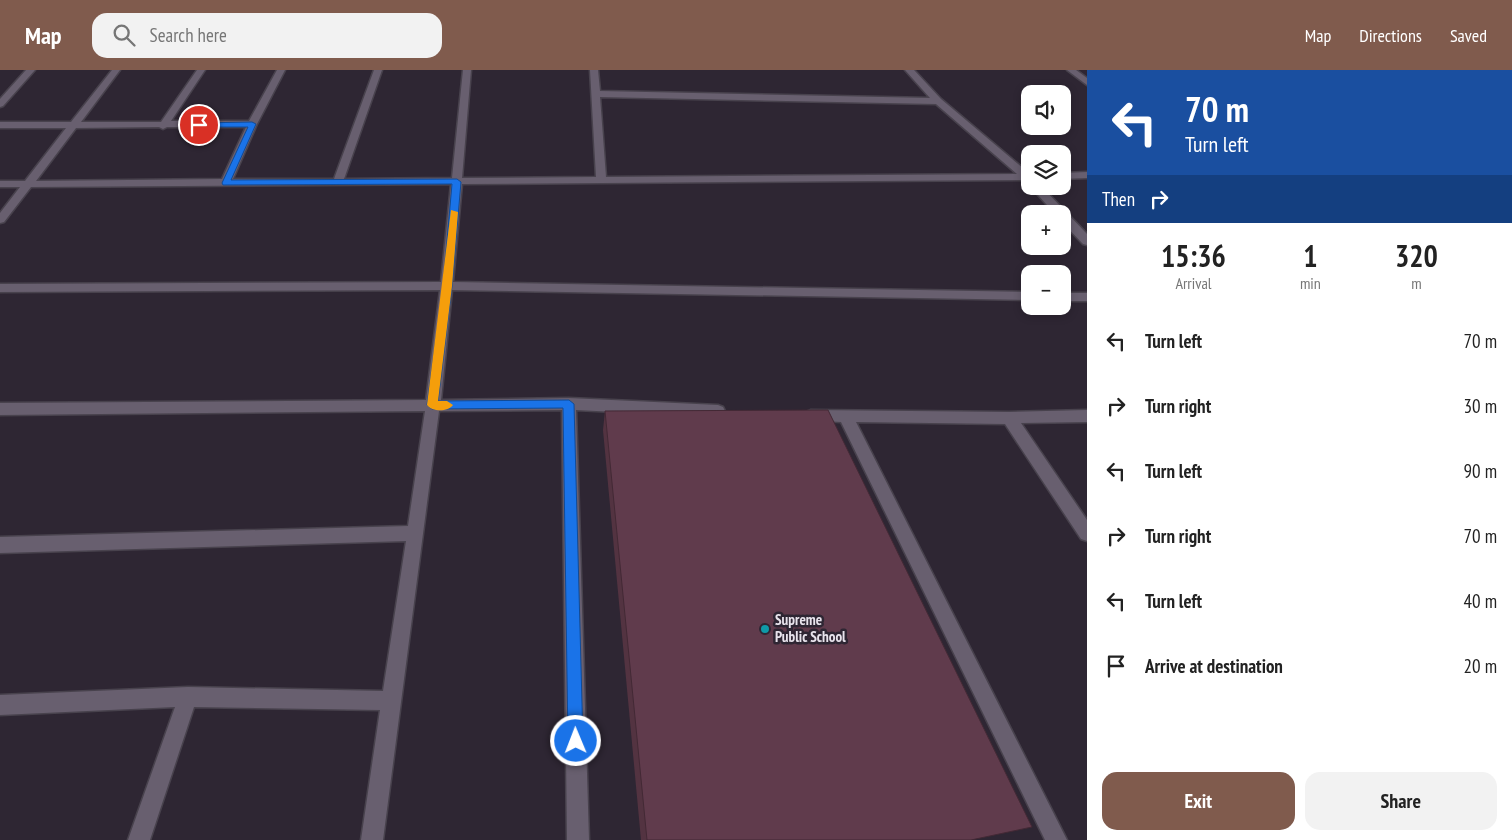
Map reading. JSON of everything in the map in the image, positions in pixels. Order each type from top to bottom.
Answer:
[{"type":"street","points":[[0,104],[31,70]]},
{"type":"street","points":[[0,220],[70,126],[116,70]]},
{"type":"street","points":[[163,126],[201,70]]},
{"type":"street","points":[[226,183],[252,124],[281,70]]},
{"type":"street","points":[[338,182],[378,70]]},
{"type":"street","points":[[372,840],[389,701],[416,533],[447,286],[467,70]]},
{"type":"street","points":[[594,70],[602,181]]},
{"type":"street","points":[[909,70],[938,101],[1021,171]]},
{"type":"street","points":[[1071,70],[1087,82]]},
{"type":"street","points":[[595,94],[938,101]]},
{"type":"street","points":[[0,125],[163,126],[252,124]]},
{"type":"street","points":[[1071,176],[1087,175]]},
{"type":"street","points":[[0,184],[1021,178]]},
{"type":"street","points":[[1044,195],[1053,205]]},
{"type":"street","points":[[1071,224],[1087,241]]},
{"type":"street","points":[[0,288],[447,286],[1021,296]]},
{"type":"street","points":[[1071,297],[1087,297]]},
{"type":"street","points":[[569,404],[578,840]]},
{"type":"street","points":[[0,409],[569,404],[727,412]]},
{"type":"street","points":[[797,415],[1009,418],[1087,416]]},
{"type":"street","points":[[846,417],[1056,840]]},
{"type":"street","points":[[1009,418],[1087,534]]},
{"type":"street","points":[[0,545],[416,533]]},
{"type":"street","points":[[2,708],[188,697],[389,701]]},
{"type":"street","points":[[139,840],[188,697]]},
{"type":"building","name":"Supreme Public School","points":[[828,410],[1032,827],[971,840],[647,840],[605,411]]},
{"type":"slow traffic","points":[[447,405],[432,405],[454,212]]},
{"type":"place","name":"Supreme Public School","points":[[765,629]]},
{"type":"route","points":[[199,125],[252,124],[226,183],[457,182],[447,286],[432,405],[569,404],[576,741]]}]
